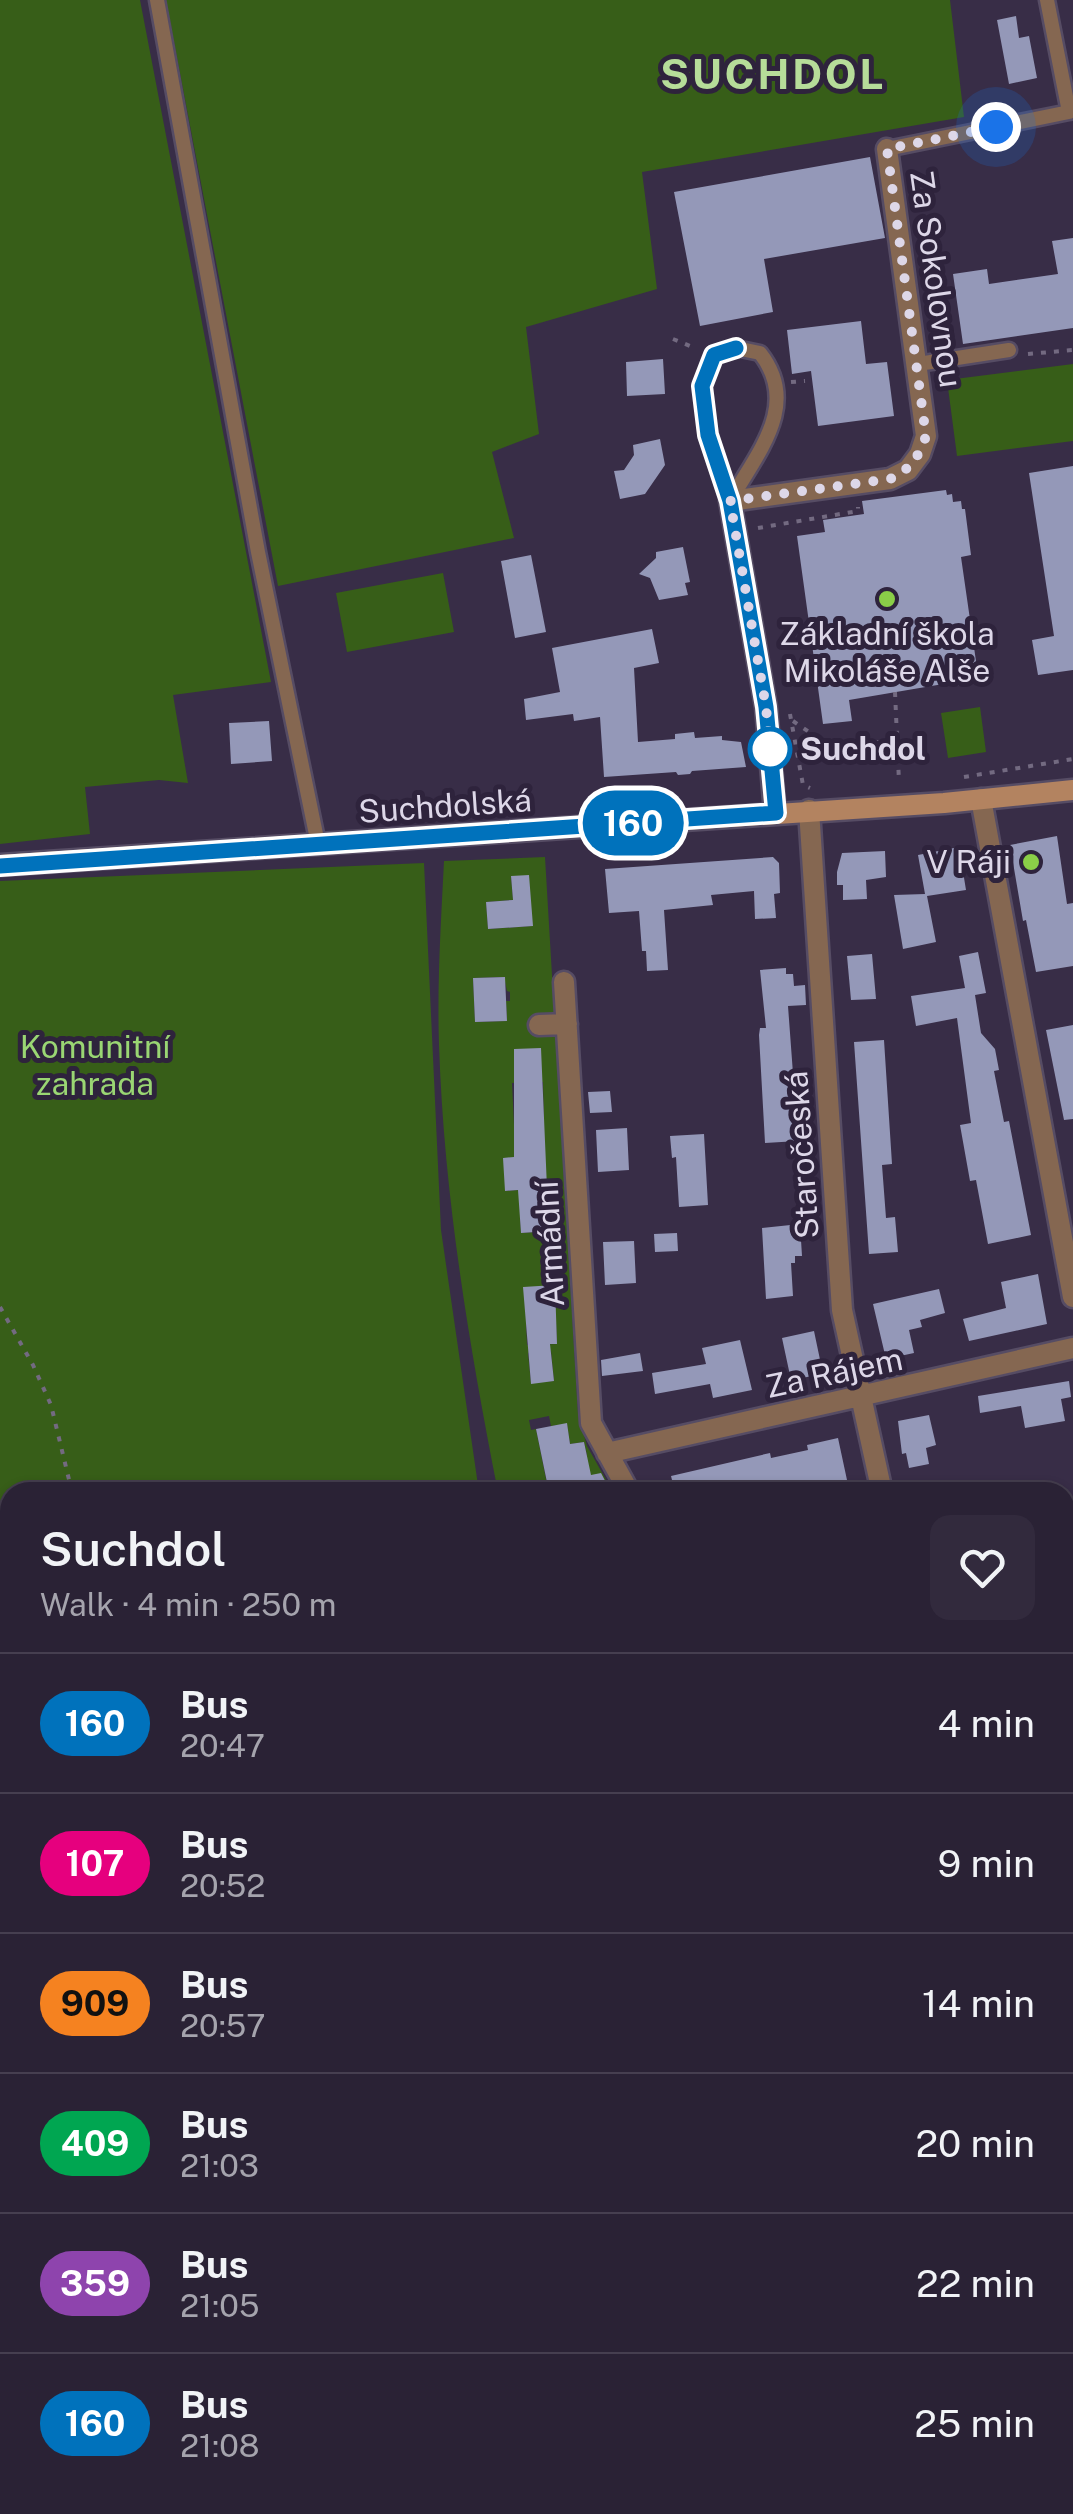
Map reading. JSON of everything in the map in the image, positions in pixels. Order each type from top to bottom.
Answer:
[{"type":"street","name":"Za Sokolovnou","points":[[730,501],[890,479],[908,470],[920,454],[926,436],[887,149]]},
{"type":"street","points":[[730,501],[766,707],[776,813]]},
{"type":"street","name":"Suchdolská","points":[[0,866],[776,813],[812,800],[982,799],[1073,790]]},
{"type":"street","points":[[982,799],[1073,1297]]},
{"type":"street","name":"Staročeská","points":[[812,800],[842,1310],[880,1482]]},
{"type":"street","name":"Armádní","points":[[564,982],[590,1424],[623,1482]]},
{"type":"street","points":[[539,1025],[567,1024]]},
{"type":"street","name":"Za Rájem","points":[[606,1453],[1073,1348]]},
{"type":"lane","points":[[158,0],[258,552],[318,844]]},
{"type":"lane","name":"Za Sokolovnou","points":[[887,149],[1069,112],[1047,0]]},
{"type":"lane","points":[[736,348],[760,353],[774,371],[778,398],[772,426],[730,501],[708,435],[702,386],[714,355],[736,348]]},
{"type":"lane","points":[[918,364],[1009,350]]},
{"type":"path","points":[[673,339],[714,355]]},
{"type":"path","points":[[1009,350],[1018,355],[1073,350]]},
{"type":"path","points":[[758,537],[757,528],[858,511]]},
{"type":"path","points":[[895,692],[899,783],[914,782]]},
{"type":"path","points":[[788,702],[803,785],[812,800]]},
{"type":"path","points":[[766,707],[811,730],[828,745],[900,741]]},
{"type":"path","points":[[960,778],[1073,760]]},
{"type":"path","points":[[0,1307],[33,1365],[50,1405],[69,1482]]},
{"type":"path","points":[[0,1330],[6,1319]]},
{"type":"green space","points":[[0,0],[140,0],[271,682],[173,695],[188,783],[159,780],[85,787],[90,834],[0,844]]},
{"type":"green space","points":[[166,0],[950,0],[964,117],[642,172],[657,289],[526,327],[539,434],[492,452],[514,538],[278,586]]},
{"type":"green space","points":[[1073,364],[1073,441],[957,456],[947,380]]},
{"type":"green space","points":[[443,573],[454,632],[347,652],[336,593]]},
{"type":"green space","points":[[980,707],[986,752],[948,758],[941,713]]},
{"type":"green space","points":[[545,857],[578,1414],[587,1446],[607,1482],[558,1482],[574,1479],[587,1455],[584,1442],[570,1444],[567,1424],[551,1426],[549,1416],[529,1420],[531,1430],[536,1429],[547,1482],[496,1482],[468,1326],[446,1158],[439,1022],[444,861]],"holes":[[[511,876],[532,926],[488,929],[486,902],[513,900]],[[504,977],[510,992],[510,1001],[506,1001],[507,1021],[475,1022],[473,978]],[[543,1082],[544,1124],[514,1125],[512,1083]],[[533,1172],[534,1189],[548,1188],[555,1223],[551,1223],[551,1231],[521,1233],[519,1190],[505,1191]],[[556,1323],[557,1344],[527,1345],[526,1324]],[[551,1351],[554,1381],[531,1383],[528,1353]]]},
{"type":"green space","name":"Komunitní zahrada","points":[[424,863],[441,1230],[478,1482],[0,1482],[0,881]]},
{"type":"building","points":[[1016,16],[1019,38],[1029,36],[1037,78],[1009,84],[997,20]]},
{"type":"building","points":[[870,157],[885,238],[764,259],[773,312],[700,326],[674,192]]},
{"type":"building","points":[[1073,238],[1073,328],[963,344],[953,274],[987,269],[989,284],[1058,274],[1052,241]]},
{"type":"building","points":[[861,321],[866,364],[887,362],[894,416],[818,426],[811,371],[792,374],[787,330]]},
{"type":"building","points":[[663,359],[665,394],[627,396],[626,362]]},
{"type":"building","points":[[660,439],[665,465],[645,494],[620,499],[614,471],[624,470],[634,455],[633,445]]},
{"type":"building","points":[[1073,466],[1073,670],[1038,675],[1032,640],[1054,636],[1029,473]]},
{"type":"building","name":"Základní škola Mikoláše Alše","points":[[946,490],[947,495],[952,494],[953,502],[961,501],[965,509],[971,555],[961,557],[979,682],[956,686],[955,682],[849,700],[852,721],[823,724],[797,536],[825,532],[823,520],[864,514],[862,501]]},
{"type":"building","points":[[683,547],[690,582],[685,583],[688,595],[659,600],[650,578],[639,574],[656,558],[656,552]]},
{"type":"building","points":[[531,555],[546,632],[515,638],[501,561]]},
{"type":"building","points":[[652,629],[659,663],[634,668],[638,742],[675,739],[675,734],[694,732],[695,738],[722,736],[722,740],[741,742],[746,767],[678,775],[676,772],[604,777],[600,717],[574,721],[573,714],[526,720],[524,699],[560,692],[552,648]]},
{"type":"building","points":[[269,721],[272,761],[231,764],[229,723]]},
{"type":"building","points":[[1057,836],[1067,904],[1073,903],[1073,966],[1036,972],[1010,845]]},
{"type":"building","points":[[959,847],[966,890],[927,896],[936,942],[903,949],[894,895],[925,894],[918,855]]},
{"type":"building","points":[[885,851],[886,877],[866,880],[867,899],[843,900],[843,885],[837,885],[842,853]]},
{"type":"building","points":[[773,857],[779,863],[780,893],[774,894],[776,918],[755,919],[754,891],[711,895],[713,905],[664,910],[668,970],[647,971],[639,911],[609,913],[605,869]]},
{"type":"building","points":[[529,875],[533,926],[488,929],[486,902],[513,900],[511,876]]},
{"type":"building","points":[[978,952],[986,993],[975,995],[981,1033],[995,1049],[999,1070],[994,1071],[1004,1122],[1009,1121],[1031,1235],[988,1244],[976,1180],[970,1181],[960,1125],[971,1123],[957,1018],[916,1026],[911,996],[965,988],[959,956]]},
{"type":"building","points":[[872,954],[876,999],[851,1000],[847,956]]},
{"type":"building","points":[[786,968],[786,974],[793,974],[794,986],[805,985],[806,1005],[788,1006],[798,1141],[765,1143],[759,1035],[760,1028],[766,1028],[760,970]]},
{"type":"building","points":[[505,977],[507,1021],[475,1022],[473,978]]},
{"type":"building","points":[[1073,1025],[1073,1119],[1064,1120],[1046,1030]]},
{"type":"building","points":[[884,1040],[892,1164],[882,1165],[886,1218],[895,1217],[898,1252],[869,1254],[854,1042]]},
{"type":"building","points":[[541,1048],[547,1188],[549,1196],[555,1196],[556,1223],[551,1223],[551,1231],[521,1233],[518,1190],[505,1191],[503,1158],[514,1157],[514,1049]]},
{"type":"building","points":[[610,1091],[612,1112],[590,1113],[588,1092]]},
{"type":"building","points":[[627,1128],[629,1170],[598,1172],[596,1130]]},
{"type":"building","points":[[704,1134],[708,1205],[679,1207],[676,1157],[672,1158],[670,1136]]},
{"type":"building","points":[[800,1224],[802,1256],[795,1256],[795,1263],[791,1263],[793,1296],[766,1299],[762,1228]]},
{"type":"building","points":[[677,1233],[678,1251],[655,1252],[654,1234]]},
{"type":"building","points":[[634,1241],[636,1283],[605,1285],[603,1242]]},
{"type":"building","points":[[1038,1274],[1047,1324],[969,1341],[963,1319],[1006,1308],[1001,1282]]},
{"type":"building","points":[[555,1285],[557,1344],[550,1344],[554,1381],[531,1384],[523,1287]]},
{"type":"building","points":[[939,1289],[945,1313],[920,1320],[922,1327],[909,1330],[914,1353],[886,1359],[873,1304]]},
{"type":"building","points":[[814,1331],[823,1374],[791,1380],[782,1338]]},
{"type":"building","points":[[740,1340],[752,1390],[713,1398],[710,1384],[655,1394],[652,1373],[706,1364],[702,1348]]},
{"type":"building","points":[[640,1353],[643,1371],[602,1376],[601,1360]]},
{"type":"building","points":[[1069,1381],[1071,1397],[1061,1399],[1065,1421],[1025,1428],[1021,1406],[980,1413],[978,1396]]},
{"type":"building","points":[[929,1415],[936,1445],[926,1448],[929,1464],[909,1468],[906,1453],[902,1454],[898,1421]]},
{"type":"building","points":[[567,1423],[570,1444],[584,1442],[591,1475],[601,1473],[606,1482],[547,1482],[536,1429]]},
{"type":"building","points":[[838,1438],[847,1480],[672,1482],[671,1476],[770,1453],[771,1458],[808,1450],[807,1445]]},
{"type":"bus line","name":"160","points":[[0,866],[776,813],[766,707],[730,501],[708,435],[702,386],[714,355],[736,348]]},
{"type":"place","name":"Základní škola Mikoláše Alše","points":[[887,599]]},
{"type":"place","name":"Suchdol","points":[[770,749]]},
{"type":"place","name":"V Ráji","points":[[1031,862]]},
{"type":"district","name":"SUCHDOL","points":[[773,74]]},
{"type":"route","points":[[770,749],[730,501],[890,479],[908,470],[920,454],[926,436],[921,385],[887,149],[996,127]]}]
